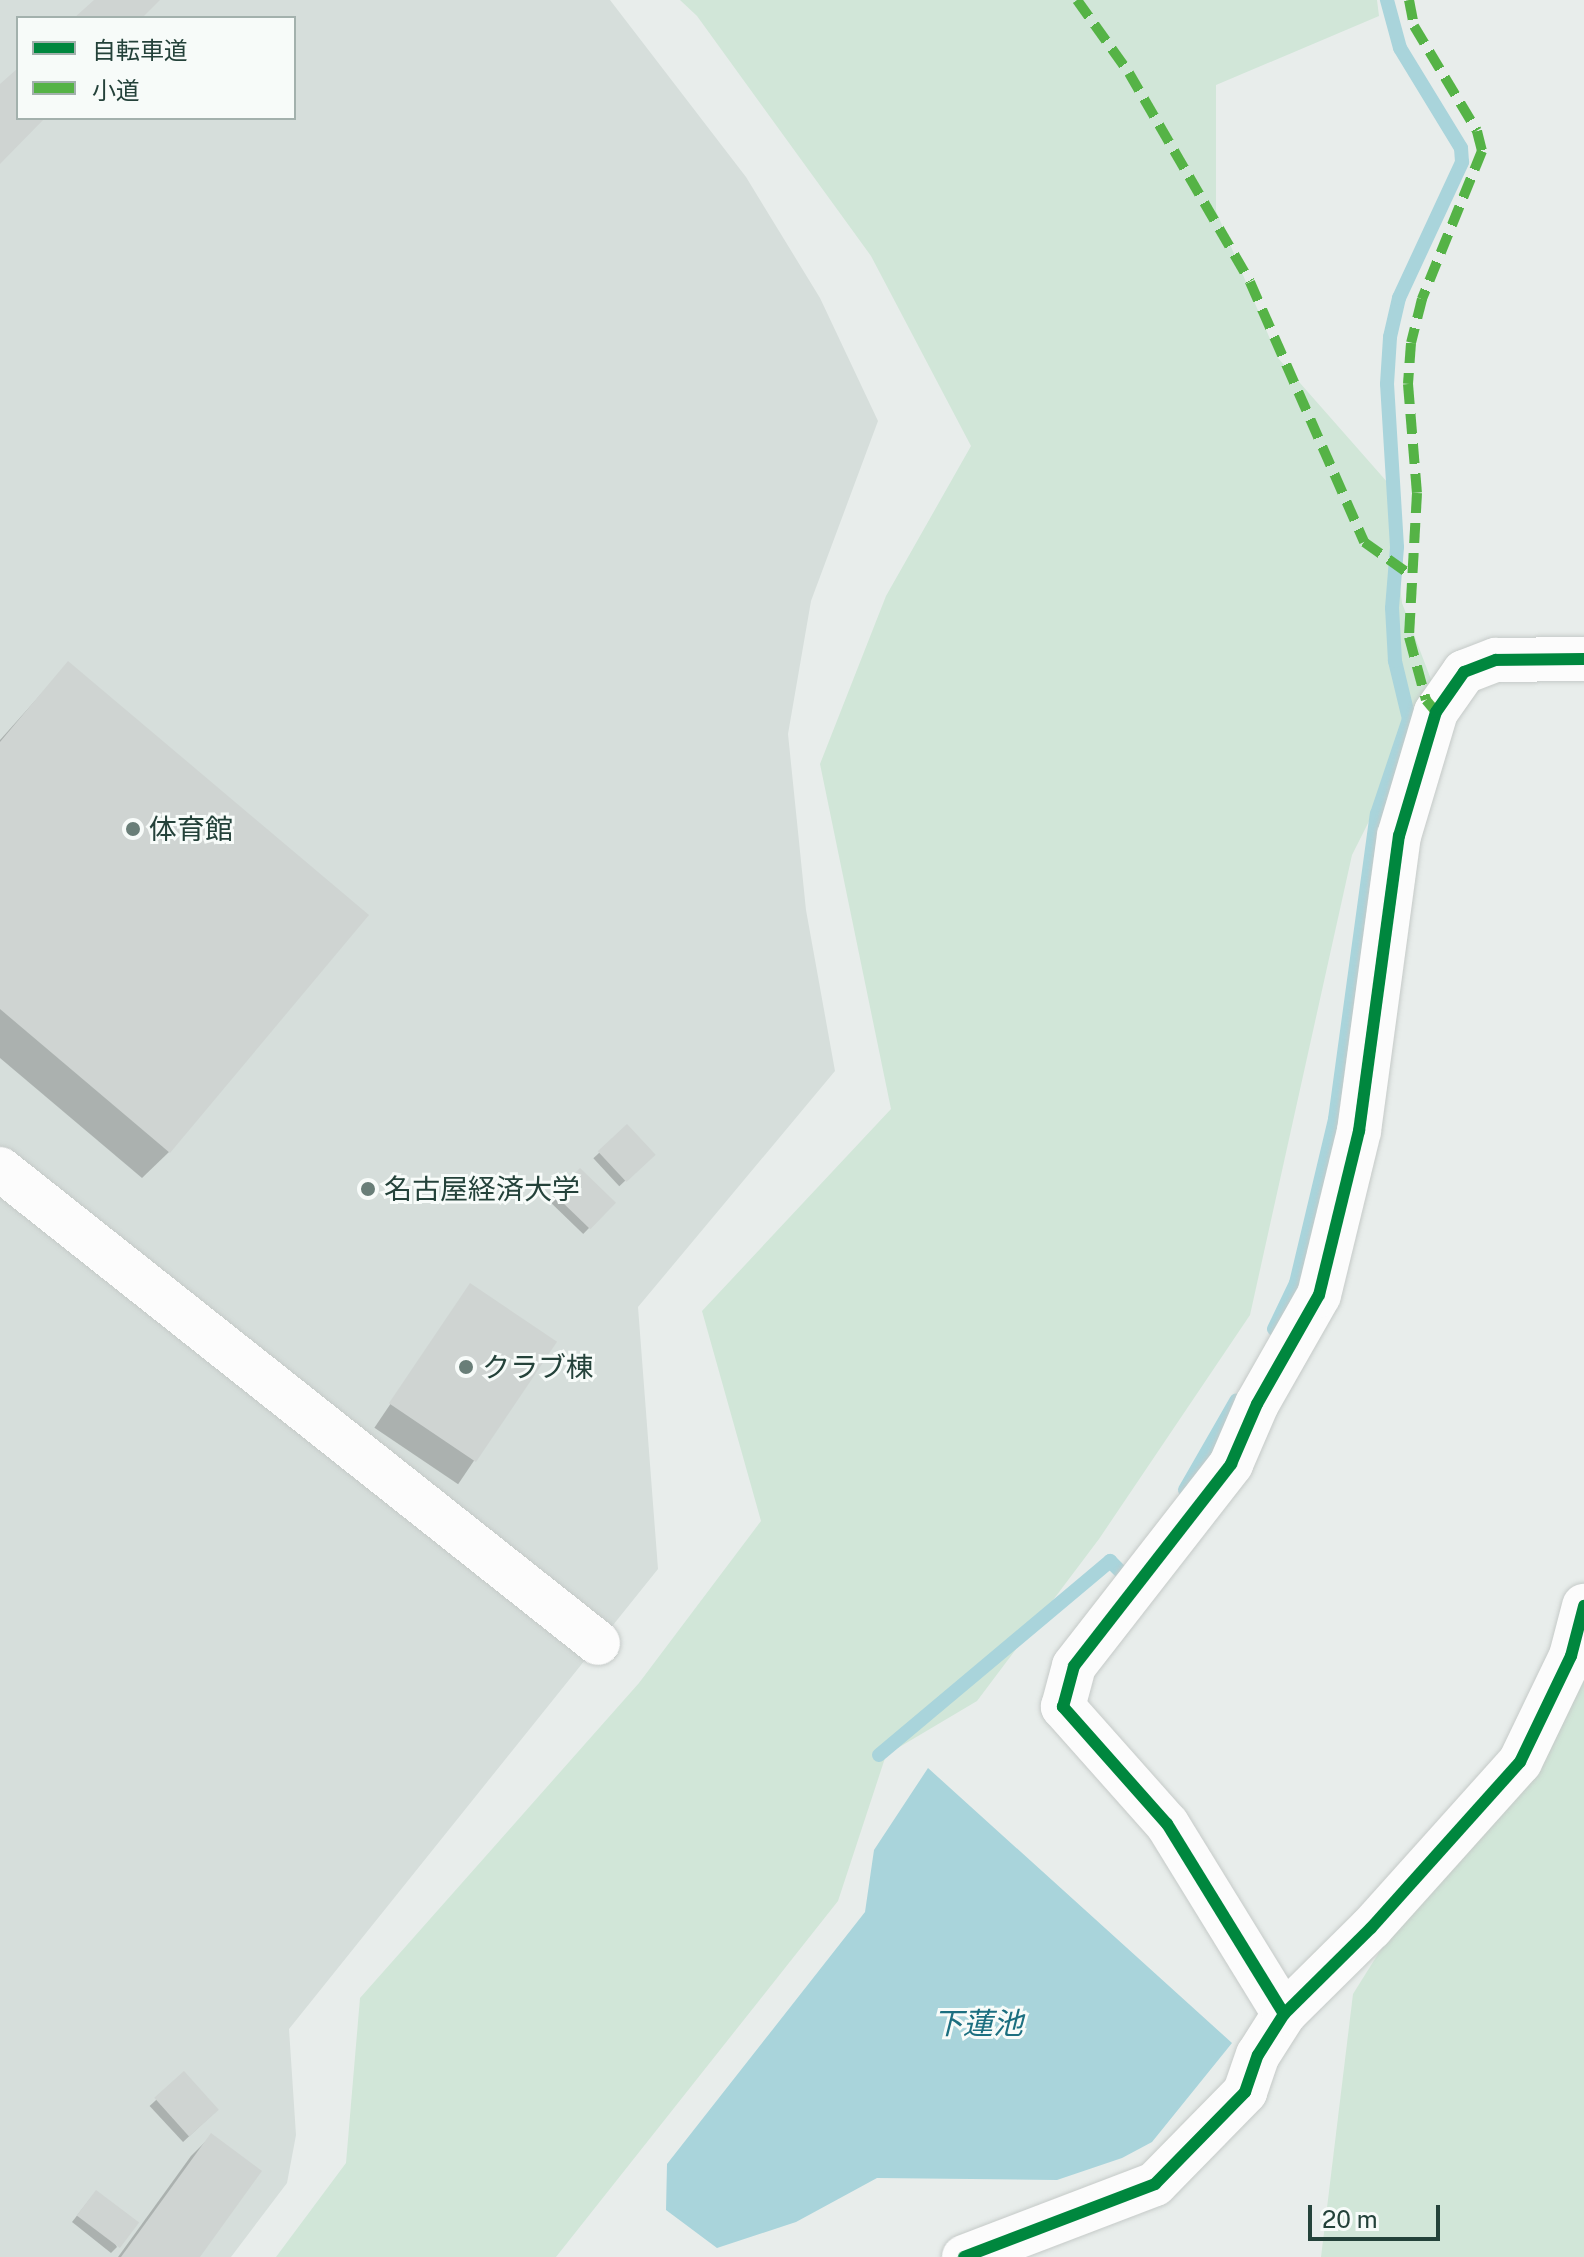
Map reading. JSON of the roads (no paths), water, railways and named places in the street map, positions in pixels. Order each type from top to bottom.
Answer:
[{"type":"street","points":[[1284,2014],[1167,1824],[1063,1707],[1074,1666],[1231,1464],[1257,1404],[1319,1295],[1359,1131],[1399,836],[1436,712],[1464,672],[1496,660],[1584,659]]},
{"type":"street","points":[[0,1169],[598,1643]]},
{"type":"street","points":[[964,2257],[1155,2184],[1245,2092],[1258,2055],[1284,2014],[1381,1918],[1520,1762],[1571,1656],[1584,1606]]},
{"type":"water","name":"下蓮池","points":[[928,1768],[1232,2043],[1152,2142],[1122,2158],[1057,2180],[877,2178],[796,2222],[717,2248],[666,2210],[667,2164],[865,1912],[874,1850]]},
{"type":"waterway","points":[[1274,1329],[1296,1283],[1335,1119],[1377,814],[1409,719],[1395,661],[1392,608],[1397,547],[1387,384],[1390,337],[1399,298],[1462,162],[1461,148],[1400,48],[1387,0]]},
{"type":"waterway","points":[[1185,1490],[1236,1401]]},
{"type":"waterway","points":[[879,1755],[1110,1561],[1125,1576],[1132,1570]]},
{"type":"place","name":"体育館","points":[[133,829]]},
{"type":"place","name":"名古屋経済大学","points":[[368,1189]]},
{"type":"place","name":"クラブ棟","points":[[466,1367]]}]
